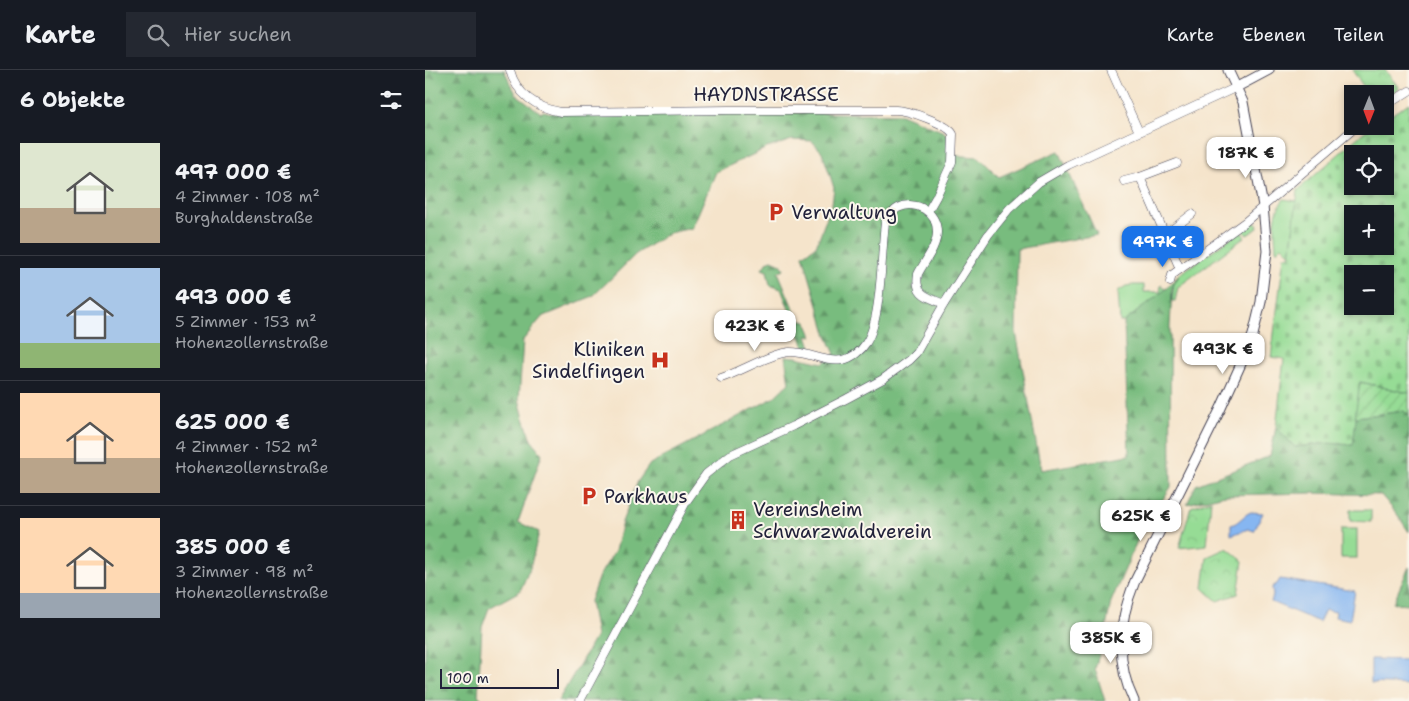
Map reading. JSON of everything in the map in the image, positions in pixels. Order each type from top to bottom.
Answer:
[{"type":"street","name":"HAYDNSTRASSE","points":[[510,70],[513,81],[527,97],[547,109],[561,112],[909,111],[948,128],[953,134],[952,162],[928,211]]},
{"type":"street","points":[[1111,70],[1139,132]]},
{"type":"street","points":[[1134,701],[1124,673],[1121,649],[1124,613],[1135,581],[1221,408],[1253,334],[1265,279],[1266,242],[1263,206],[1243,102],[1228,70]]},
{"type":"street","points":[[580,701],[686,502],[706,474],[716,464],[743,448],[793,426],[853,395],[899,368],[916,353],[944,304],[988,235],[1023,196],[1039,182],[1068,165],[1237,87],[1269,70]]},
{"type":"street","points":[[1394,100],[1409,91]]},
{"type":"street","points":[[1170,282],[1172,275],[1280,194],[1347,135]]},
{"type":"street","points":[[1124,181],[1177,163]]},
{"type":"street","points":[[1140,177],[1180,269]]},
{"type":"street","points":[[721,378],[781,354],[793,352],[842,360],[859,351],[867,342],[875,319],[885,223],[894,211],[904,206],[919,207],[928,211],[936,223],[937,238],[918,274],[917,287],[926,297],[944,304]]},
{"type":"street","points":[[1165,235],[1193,214]]},
{"type":"green space","points":[[425,70],[504,70],[516,94],[541,113],[543,111],[551,113],[758,112],[901,114],[944,132],[948,136],[949,155],[979,157],[999,177],[1059,151],[1097,235],[1017,249],[1016,332],[1041,470],[1129,455],[1124,322],[1166,289],[1180,274],[1172,290],[1170,326],[1171,487],[1140,534],[1111,602],[1095,669],[1105,701],[558,701],[596,636],[590,601],[599,576],[615,551],[622,522],[638,481],[650,464],[773,398],[789,383],[785,356],[823,363],[835,354],[827,336],[803,255],[816,246],[832,204],[834,188],[822,152],[812,141],[792,140],[767,148],[716,172],[692,228],[669,233],[636,254],[593,296],[542,317],[523,340],[519,399],[531,440],[542,454],[518,522],[539,532],[530,568],[520,591],[489,608],[482,627],[478,695],[484,701],[425,701]]},
{"type":"green space","points":[[1352,70],[1385,70],[1399,88],[1394,92],[1394,85],[1363,85]]},
{"type":"green space","points":[[1409,103],[1409,393],[1360,382],[1353,445],[1328,443],[1295,447],[1276,427],[1284,359],[1271,357],[1284,256],[1290,256],[1298,190],[1344,149],[1344,195],[1394,195],[1394,145],[1349,145],[1360,135],[1394,135],[1394,113]]},
{"type":"green space","points":[[1284,199],[1297,201],[1290,254],[1282,246],[1276,250],[1276,217]]},
{"type":"green space","points":[[1253,222],[1257,224],[1258,228],[1247,235],[1242,230]]},
{"type":"green space","points":[[1240,231],[1245,237],[1178,287],[1175,301],[1172,301],[1174,283],[1180,274]]},
{"type":"green space","points":[[772,260],[781,264],[784,269],[778,272],[798,320],[806,322],[812,336],[807,335],[811,347],[804,347],[781,289],[770,285],[767,271],[762,269],[767,262]]},
{"type":"green space","points":[[1144,285],[1144,292],[1160,292],[1161,285],[1166,289],[1124,322],[1120,322],[1118,291],[1126,286]]},
{"type":"green space","points":[[1360,382],[1409,393],[1409,415],[1404,411],[1355,417]]},
{"type":"green space","points":[[1404,411],[1409,415],[1409,532],[1381,495],[1311,493],[1225,495],[1187,504],[1196,485],[1270,456],[1276,427],[1295,447],[1328,443],[1353,445],[1355,417]]},
{"type":"green space","points":[[1211,500],[1207,545],[1179,548],[1191,507]]},
{"type":"green space","points":[[1350,510],[1371,510],[1371,522],[1350,521]]},
{"type":"green space","points":[[1341,529],[1357,529],[1357,558],[1341,558]]},
{"type":"green space","points":[[1227,548],[1243,561],[1238,594],[1217,601],[1203,588],[1207,557]]},
{"type":"green space","points":[[1409,567],[1409,604],[1393,603]]},
{"type":"water","points":[[1251,512],[1263,513],[1254,531],[1248,529],[1231,535],[1231,525]]},
{"type":"water","points":[[1280,579],[1355,591],[1350,620],[1335,617],[1336,612],[1325,610],[1319,622],[1271,602],[1273,596],[1272,587]]},
{"type":"water","points":[[1371,659],[1409,660],[1409,685],[1371,683]]},
{"type":"place","name":"Verwaltung","points":[[776,212]]},
{"type":"place","name":"Kliniken Sindelfingen","points":[[660,360]]},
{"type":"place","name":"Parkhaus","points":[[589,496]]},
{"type":"place","name":"Vereinsheim Schwarzwaldverein","points":[[738,520]]}]
